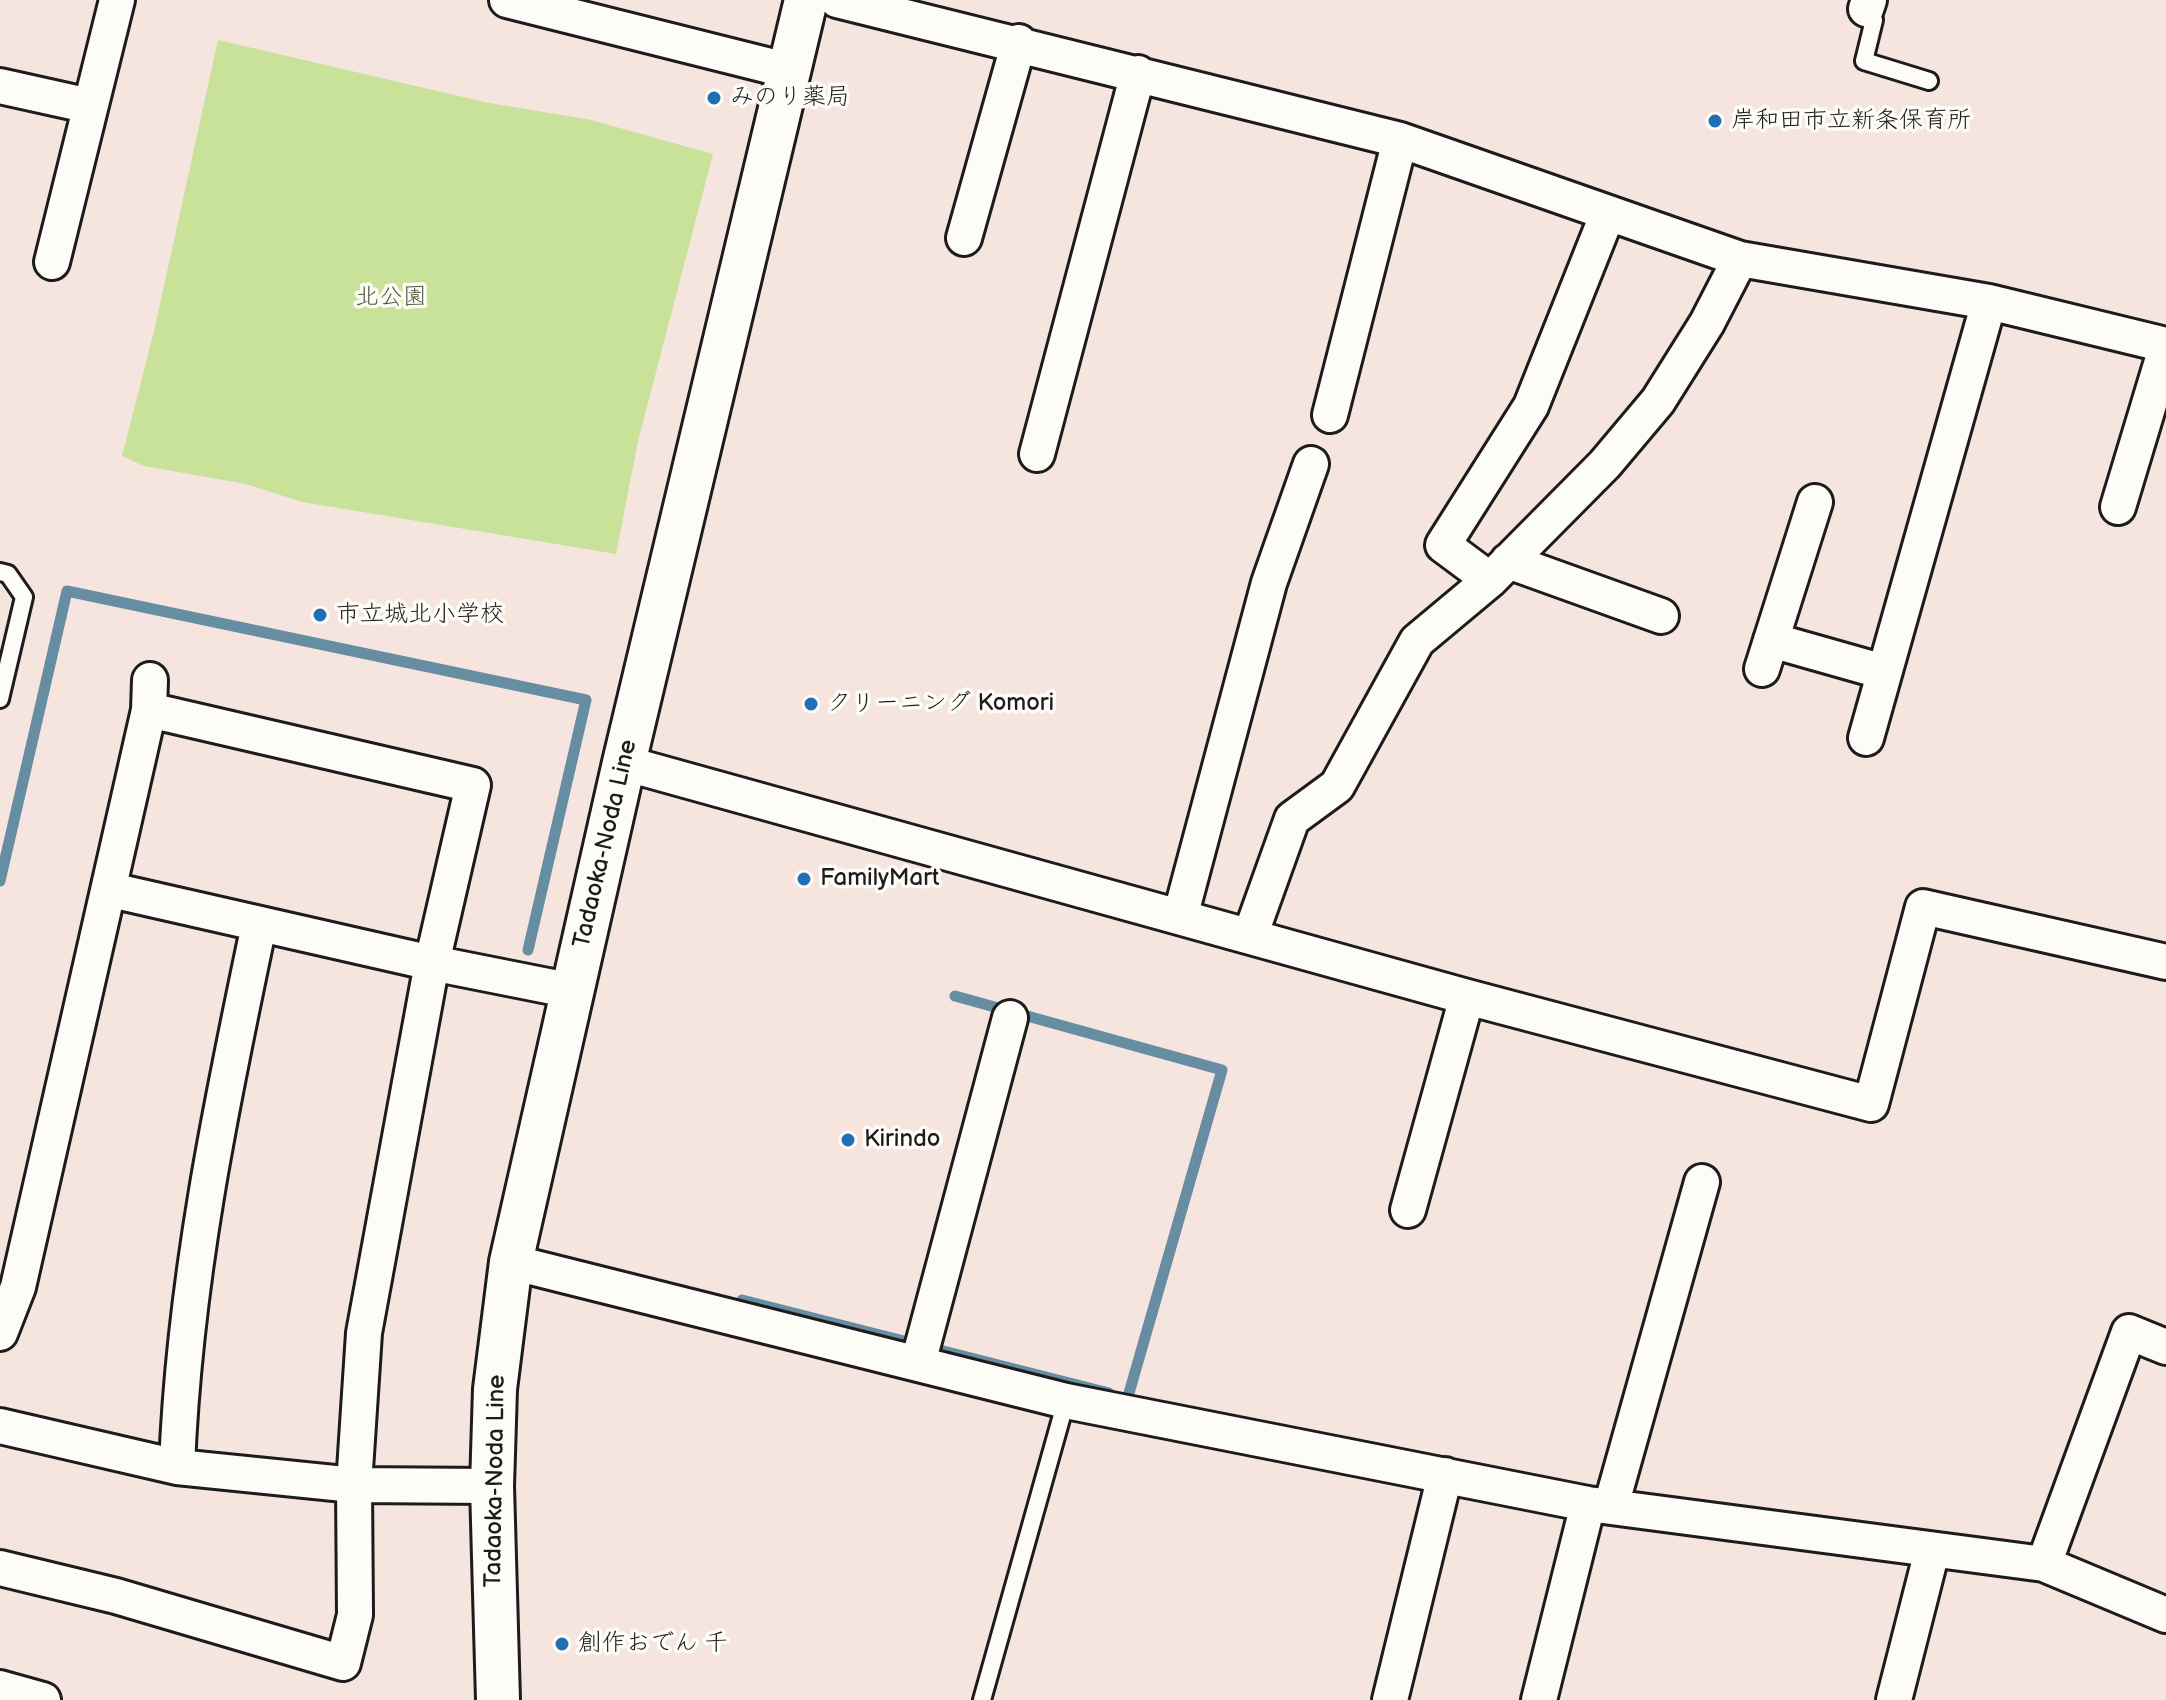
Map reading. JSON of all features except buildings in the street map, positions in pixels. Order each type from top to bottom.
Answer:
[{"type":"street","points":[[52,262],[117,0]]},
{"type":"street","points":[[507,0],[790,71]]},
{"type":"street","name":"Tadaoka-Noda Line","points":[[498,1700],[492,1486],[495,1389],[511,1262],[624,763],[806,0]]},
{"type":"street","points":[[837,0],[1019,42],[1400,140],[1740,259],[1989,302],[2166,347],[2118,507]]},
{"type":"street","points":[[964,238],[1019,42]]},
{"type":"street","points":[[1037,454],[1138,73]]},
{"type":"street","points":[[0,86],[90,106]]},
{"type":"street","points":[[1330,415],[1400,140]]},
{"type":"street","points":[[1608,213],[1531,406],[1443,545],[1499,570],[1661,616]]},
{"type":"street","points":[[1250,936],[1292,819],[1337,786],[1417,641],[1499,570],[1605,464],[1658,401],[1707,323],[1740,259]]},
{"type":"street","points":[[1866,738],[1989,302]]},
{"type":"street","points":[[1180,917],[1269,583],[1311,464]]},
{"type":"street","points":[[1815,502],[1766,654],[1884,672]]},
{"type":"street","points":[[0,1333],[18,1287],[111,890],[150,695],[473,785],[432,963],[364,1333],[354,1485],[355,1615],[343,1663],[116,1596],[0,1568]]},
{"type":"street","points":[[624,763],[1467,997],[1871,1104],[1923,907],[2166,962]]},
{"type":"street","points":[[111,890],[432,963],[573,991]]},
{"type":"street","points":[[177,1467],[180,1378],[209,1162],[259,925]]},
{"type":"street","points":[[1408,1210],[1467,997]]},
{"type":"street","points":[[918,1363],[1010,1018]]},
{"type":"street","points":[[1539,1700],[1702,1182]]},
{"type":"street","points":[[511,1262],[1066,1401],[1599,1505],[2044,1564],[2166,1615]]},
{"type":"street","points":[[2044,1564],[2129,1332],[2166,1347]]},
{"type":"street","points":[[0,1426],[177,1467],[354,1485],[492,1486]]},
{"type":"street","points":[[1390,1700],[1445,1475]]},
{"type":"street","points":[[1894,1700],[1932,1551]]},
{"type":"street","points":[[0,1688],[43,1700]]},
{"type":"lane","points":[[1867,4],[1874,20],[1864,61],[1929,81]]},
{"type":"lane","points":[[0,572],[8,574],[24,597],[0,699]]},
{"type":"lane","points":[[982,1700],[1066,1401]]},
{"type":"green space","name":"北公園","points":[[218,40],[489,103],[591,120],[713,154],[638,441],[616,554],[302,502],[246,484],[144,466],[122,456],[154,331]]},
{"type":"waterway","points":[[0,881],[67,591],[586,700],[528,950]]},
{"type":"waterway","points":[[955,996],[1222,1070],[1129,1393]]},
{"type":"waterway","points":[[742,1300],[1109,1393]]},
{"type":"place","name":"みのり薬局","points":[[714,98]]},
{"type":"place","name":"岸和田市立新条保育所","points":[[1715,121]]},
{"type":"place","name":"市立城北小学校","points":[[320,615]]},
{"type":"place","name":"クリーニング Komori","points":[[811,704]]},
{"type":"place","name":"FamilyMart","points":[[804,879]]},
{"type":"place","name":"Kirindo","points":[[848,1140]]},
{"type":"place","name":"創作おでん 千","points":[[562,1644]]}]
